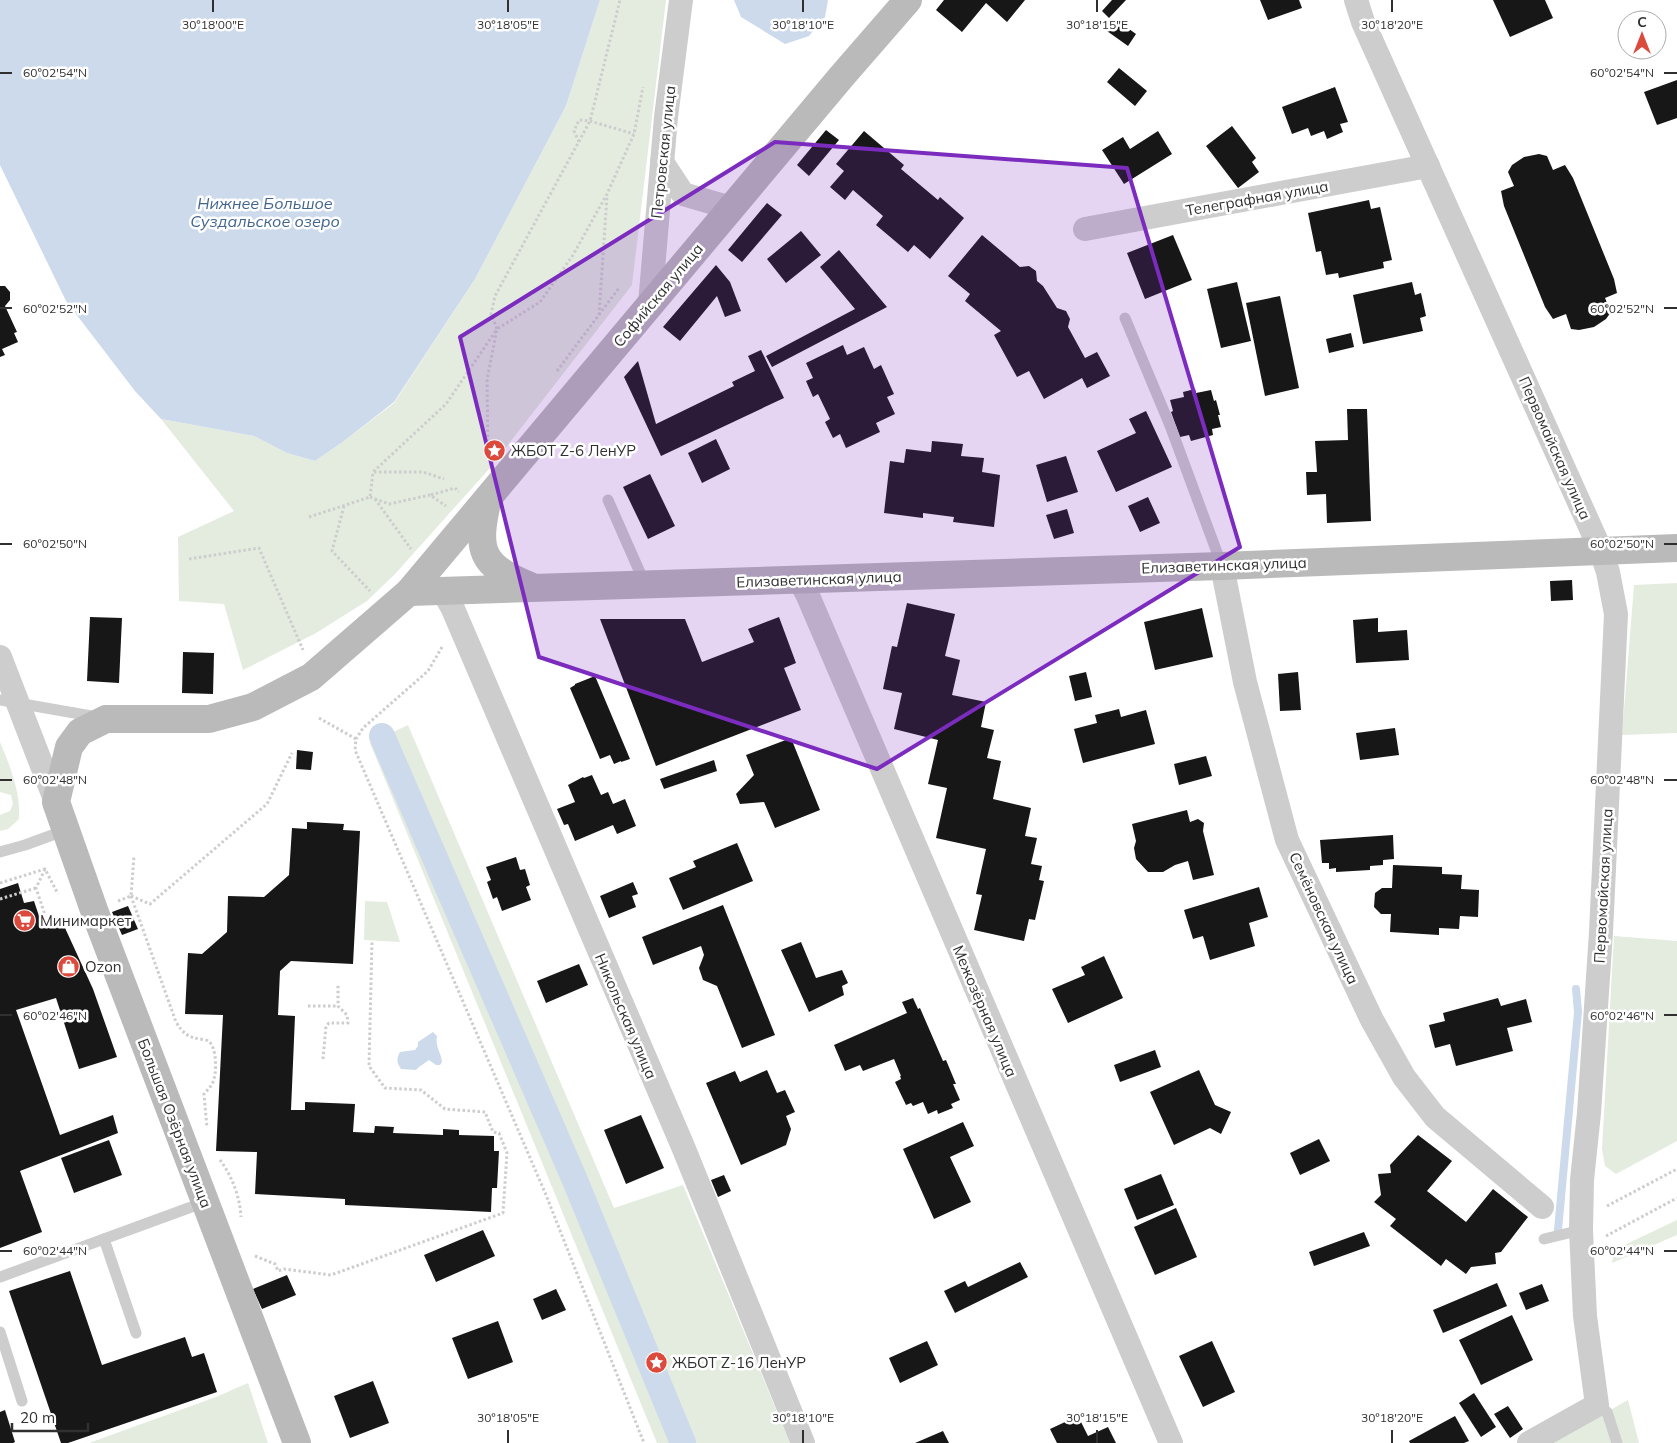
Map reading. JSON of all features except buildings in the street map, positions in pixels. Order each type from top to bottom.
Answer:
[{"type":"street","name":"Петровская улица","points":[[650,304],[666,117],[681,0]]},
{"type":"street","name":"Софийская улица","points":[[410,592],[475,496],[650,304],[908,0]]},
{"type":"street","name":"Первомайская улица","points":[[1356,0],[1363,22],[1601,550],[1608,572],[1616,614],[1601,932],[1589,1113],[1582,1180],[1581,1233],[1586,1316],[1597,1405]]},
{"type":"street","points":[[662,162],[683,194],[731,208]]},
{"type":"street","name":"Телеграфная улица","points":[[1086,229],[1428,166]]},
{"type":"street","points":[[475,496],[482,524],[482,545],[492,564],[507,576],[535,588]]},
{"type":"street","name":"Елизаветинская улица","points":[[410,592],[448,600],[535,588],[1222,566],[1677,548]]},
{"type":"street","name":"Семёновская улица","points":[[1222,566],[1245,682],[1287,840],[1372,1020],[1404,1077],[1435,1117],[1542,1208]]},
{"type":"street","name":"Межозёрная улица","points":[[799,579],[808,596],[1017,1088],[1171,1443]]},
{"type":"street","points":[[56,802],[70,747],[80,732],[106,719],[209,719],[253,707],[311,677],[410,592]]},
{"type":"street","name":"Никольская улица","points":[[448,600],[687,1156],[803,1443]]},
{"type":"street","points":[[0,657],[9,701],[56,802]]},
{"type":"street","name":"Большая Озёрная улица","points":[[56,802],[94,910],[297,1443]]},
{"type":"street","points":[[1529,1443],[1597,1405]]},
{"type":"lane","points":[[1125,318],[1171,428],[1222,566]]},
{"type":"lane","points":[[608,500],[645,584]]},
{"type":"lane","points":[[9,701],[106,719]]},
{"type":"lane","points":[[0,852],[66,830]]},
{"type":"lane","points":[[0,1276],[205,1202]]},
{"type":"lane","points":[[1544,1239],[1581,1233]]},
{"type":"lane","points":[[104,1239],[136,1333]]},
{"type":"lane","points":[[0,1332],[22,1401]]},
{"type":"lane","points":[[1597,1405],[1607,1412],[1617,1443]]},
{"type":"path","points":[[488,463],[487,380],[497,329],[491,314],[495,296],[590,121],[620,0]]},
{"type":"path","points":[[370,497],[373,472],[446,404],[497,329],[540,302],[573,255],[607,194],[634,134],[643,86]]},
{"type":"path","points":[[579,142],[574,132],[579,120],[590,121],[634,134]]},
{"type":"path","points":[[599,315],[607,194]]},
{"type":"path","points":[[373,472],[423,472],[444,479]]},
{"type":"path","points":[[309,517],[370,497],[389,504],[455,488],[475,496]]},
{"type":"path","points":[[430,495],[449,508]]},
{"type":"path","points":[[375,499],[411,550]]},
{"type":"path","points":[[344,506],[332,551],[370,591]]},
{"type":"path","points":[[189,559],[259,548],[305,654],[311,677]]},
{"type":"path","points":[[448,600],[442,646],[428,671],[364,728],[356,739],[355,750],[546,1195],[644,1443]]},
{"type":"path","points":[[319,718],[356,739]]},
{"type":"path","points":[[116,902],[131,896],[150,904],[267,804],[292,753]]},
{"type":"path","points":[[134,856],[131,896],[176,1022],[183,1034],[207,1040],[213,1045],[215,1076],[212,1084],[204,1094],[208,1134]]},
{"type":"path","points":[[0,883],[46,869]]},
{"type":"path","points":[[0,899],[36,888],[46,869]]},
{"type":"path","points":[[46,869],[62,902]]},
{"type":"path","points":[[36,888],[45,915]]},
{"type":"path","points":[[251,1251],[256,1257],[275,1264],[278,1271],[284,1269],[331,1275],[503,1213],[507,1153],[499,1133],[494,1132],[485,1112],[445,1109],[421,1090],[385,1088],[369,1066],[372,941]]},
{"type":"path","points":[[323,1059],[326,1026],[329,1023],[348,1023],[347,1015],[338,1006],[338,985]]},
{"type":"path","points":[[308,1006],[338,1006]]},
{"type":"path","points":[[216,1156],[222,1162],[233,1182],[240,1208],[241,1223]]},
{"type":"path","points":[[1581,1233],[1677,1169]]},
{"type":"path","points":[[1581,1233],[1677,1198]]},
{"type":"highlighted area","points":[[775,142],[1127,168],[1240,547],[877,769],[539,657],[460,337]]},
{"type":"shaded area","points":[[600,0],[666,0],[632,285],[490,468],[395,574],[367,601],[316,633],[243,670],[224,604],[179,601],[178,537],[234,511],[161,419],[254,436],[287,453],[315,461],[394,403],[475,279],[566,106]]},
{"type":"shaded area","points":[[1677,583],[1677,733],[1622,735],[1634,585]]},
{"type":"shaded area","points":[[408,725],[614,1208],[683,1185],[790,1443],[657,1443],[370,743]]},
{"type":"shaded area","points":[[0,742],[14,780],[18,799],[19,819],[8,829],[0,831],[0,815],[10,811],[13,804],[11,795],[0,792]]},
{"type":"shaded area","points":[[365,901],[387,902],[400,942],[364,940]]},
{"type":"shaded area","points":[[1614,936],[1677,941],[1677,1141],[1616,1174],[1605,1166],[1602,1149]]},
{"type":"shaded area","points":[[1677,1220],[1677,1235],[1612,1263],[1614,1250]]},
{"type":"shaded area","points":[[248,1383],[268,1443],[89,1443],[216,1397]]},
{"type":"shaded area","points":[[1628,1400],[1639,1443],[1552,1443]]},
{"type":"water","name":"Нижнее Большое Суздальское озеро","points":[[0,0],[600,0],[566,106],[475,279],[394,402],[315,461],[287,453],[254,436],[161,419],[135,391],[66,301],[0,165]]},
{"type":"water","points":[[734,0],[828,0],[825,17],[809,36],[785,44],[741,17]]},
{"type":"water","points":[[433,1032],[437,1036],[442,1062],[440,1065],[436,1065],[429,1060],[416,1070],[401,1069],[398,1061],[400,1052],[415,1050],[418,1042]]},
{"type":"waterway","points":[[382,736],[574,1178],[683,1443]]},
{"type":"waterway","points":[[1558,1230],[1578,1012],[1576,989]]},
{"type":"place","name":"ЖБОТ Z-6 ЛенУР","points":[[495,450]]},
{"type":"place","name":"Минимаркет","points":[[24,920]]},
{"type":"place","name":"Ozon","points":[[69,966]]},
{"type":"place","name":"ЖБОТ Z-16 ЛенУР","points":[[656,1362]]}]
